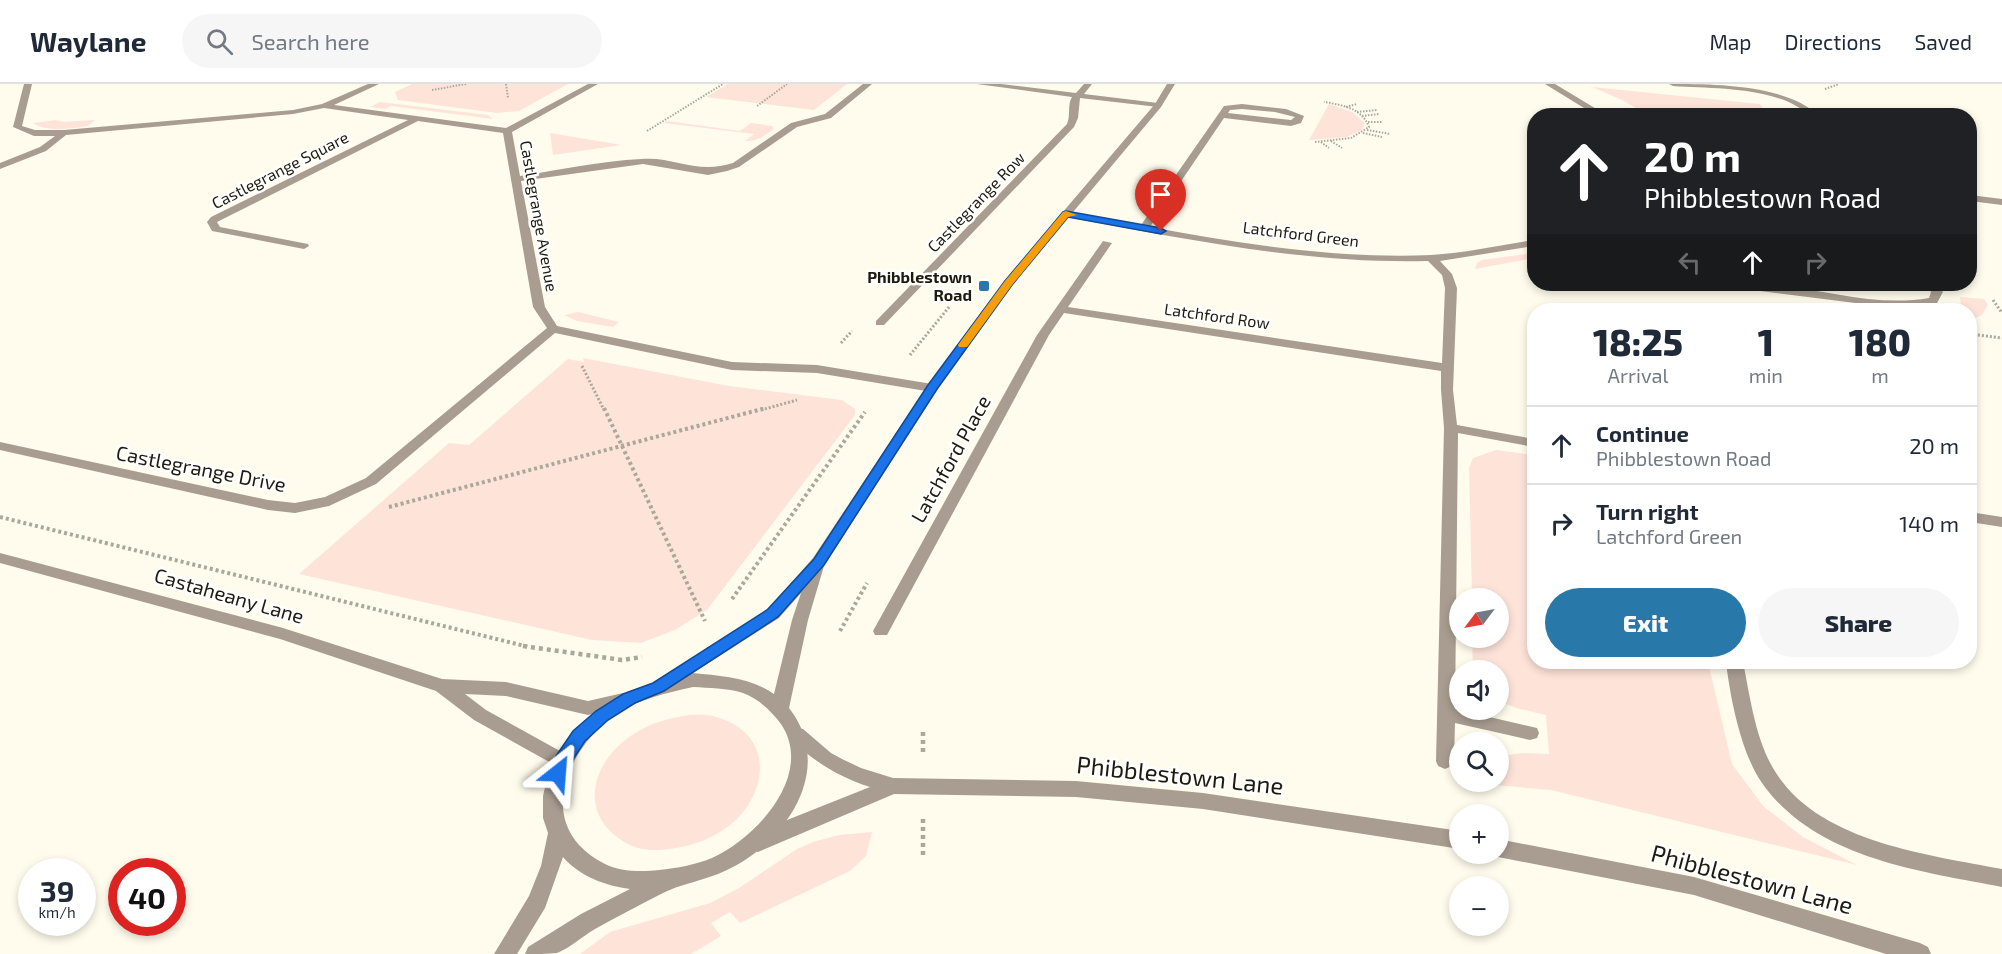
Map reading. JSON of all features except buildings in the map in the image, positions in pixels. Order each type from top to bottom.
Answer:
[{"type":"street","name":"Castlegrange Avenue","points":[[28,84],[17,127],[34,133],[64,133],[293,112],[324,106],[507,131],[539,307],[553,329]]},
{"type":"street","points":[[324,106],[375,84]]},
{"type":"street","points":[[507,131],[594,84]]},
{"type":"street","points":[[515,179],[643,161],[666,163],[708,172],[736,165],[794,125],[820,120],[828,116],[868,84]]},
{"type":"street","points":[[981,84],[1158,105]]},
{"type":"street","points":[[1078,95],[1089,84]]},
{"type":"street","points":[[658,687],[773,614],[819,562],[932,388],[1008,283],[1158,105],[1171,84]]},
{"type":"street","points":[[1549,84],[1590,108]]},
{"type":"street","points":[[1673,84],[1791,98],[1800,101],[1807,108]]},
{"type":"street","name":"Castlegrange Row","points":[[880,323],[1071,125],[1074,100],[1078,95]]},
{"type":"street","points":[[1145,227],[1222,115],[1227,108],[1241,106],[1289,112],[1300,116],[1298,121],[1291,123],[1222,115]]},
{"type":"street","name":"Castlegrange Square","points":[[304,246],[216,229],[212,222],[418,118]]},
{"type":"street","points":[[0,166],[43,149],[64,133]]},
{"type":"street","points":[[1977,199],[2002,201]]},
{"type":"street","name":"Latchford Green","points":[[1066,214],[1307,254],[1353,258],[1431,258],[1527,244]]},
{"type":"street","points":[[1061,309],[1107,243]]},
{"type":"street","points":[[1431,258],[1447,274],[1452,288],[1448,368],[1451,428],[1445,761]]},
{"type":"street","points":[[1784,291],[1879,303]]},
{"type":"street","points":[[1921,303],[1933,301],[1936,291]]},
{"type":"street","name":"Latchford Row","points":[[1061,309],[1114,319],[1448,368]]},
{"type":"street","name":"Latchford Place","points":[[881,631],[1043,334],[1061,309]]},
{"type":"street","points":[[553,329],[732,366],[817,369],[932,388]]},
{"type":"street","name":"Castlegrange Drive","points":[[0,446],[268,505],[295,508],[329,501],[371,481],[553,329]]},
{"type":"street","points":[[1451,428],[1527,442]]},
{"type":"street","points":[[1977,518],[2002,522]]},
{"type":"street","name":"Castaheany Lane","points":[[0,558],[283,634],[442,686],[506,690],[588,708],[629,698]]},
{"type":"street","points":[[780,708],[800,620],[819,562]]},
{"type":"street","points":[[1736,669],[1760,759],[1768,776],[1787,799],[1810,818],[1847,838],[1889,854],[2002,878]]},
{"type":"street","points":[[536,954],[589,921],[667,880],[706,870],[742,852],[772,825],[793,794],[801,762],[796,734],[780,708],[756,691],[726,682],[693,680],[658,687],[629,698],[602,715],[579,736],[562,761],[553,785],[551,810],[558,834],[574,856],[600,872],[632,880],[667,880]]},
{"type":"street","name":"Castaheany Lane","points":[[442,686],[480,715],[562,761]]},
{"type":"street","points":[[1446,714],[1530,733]]},
{"type":"street","name":"Phibblestown Lane","points":[[796,734],[836,764],[855,774],[893,786],[1088,790],[1203,801],[1449,838]]},
{"type":"street","name":"Phibblestown Lane","points":[[742,852],[774,834],[893,786]]},
{"type":"street","points":[[504,954],[537,901],[551,866],[558,834]]},
{"type":"street","name":"Phibblestown Lane","points":[[1509,850],[1694,886],[1920,954]]},
{"type":"path","points":[[644,134],[723,84]]},
{"type":"path","points":[[757,106],[787,84]]},
{"type":"path","points":[[1333,103],[1342,100]]},
{"type":"path","points":[[1346,107],[1357,104]]},
{"type":"path","points":[[1357,112],[1378,112],[1362,116]]},
{"type":"path","points":[[1368,122],[1382,122]]},
{"type":"path","points":[[1367,129],[1390,134]]},
{"type":"path","points":[[1363,133],[1382,137]]},
{"type":"path","points":[[1347,138],[1356,143]]},
{"type":"path","points":[[1331,141],[1342,148]]},
{"type":"path","points":[[1321,142],[1329,148]]},
{"type":"path","points":[[1992,300],[2002,313]]},
{"type":"path","points":[[817,369],[863,319],[880,323]]},
{"type":"path","points":[[1977,335],[2002,338]]},
{"type":"path","points":[[578,357],[708,626]]},
{"type":"path","points":[[382,509],[803,398]]},
{"type":"path","points":[[730,602],[865,412]]},
{"type":"path","points":[[0,517],[541,651],[622,660],[651,655]]},
{"type":"shaded area","points":[[412,84],[568,84],[519,111],[497,113],[398,100],[395,92]]},
{"type":"shaded area","points":[[728,84],[847,84],[814,110],[706,97]]},
{"type":"shaded area","points":[[1592,87],[1760,104],[1763,108],[1636,108]]},
{"type":"shaded area","points":[[380,102],[488,115],[493,119],[391,106],[385,109],[370,107]]},
{"type":"shaded area","points":[[1329,104],[1352,112],[1365,123],[1362,130],[1347,137],[1309,140]]},
{"type":"shaded area","points":[[56,120],[63,122],[95,120],[88,126],[60,129],[46,128],[33,123]]},
{"type":"shaded area","points":[[667,121],[740,131],[751,123],[772,126],[774,129],[757,139],[745,141],[754,134],[664,123]]},
{"type":"shaded area","points":[[550,133],[622,145],[553,155]]},
{"type":"shaded area","points":[[1527,254],[1527,259],[1475,269],[1477,263],[1482,260]]},
{"type":"shaded area","points":[[1960,297],[1984,299],[1988,305],[1982,315],[1977,318],[1977,303],[1961,303]]},
{"type":"shaded area","points":[[578,312],[619,322],[613,327],[577,321],[564,315]]},
{"type":"shaded area","points":[[583,358],[729,386],[842,400],[855,409],[855,415],[707,610],[675,630],[641,643],[592,640],[299,574],[449,443],[469,445],[568,359],[584,362]]},
{"type":"shaded area","points":[[1496,450],[1527,454],[1527,669],[1710,669],[1732,764],[1764,807],[1803,837],[1857,865],[1551,790],[1509,786],[1509,755],[1549,754],[1546,715],[1509,705],[1509,660],[1473,660],[1472,648],[1509,648],[1509,588],[1472,588],[1469,468],[1473,458]]},
{"type":"shaded area","points":[[689,715],[716,717],[734,724],[747,734],[755,746],[759,760],[756,791],[748,806],[736,820],[722,831],[706,839],[665,850],[648,850],[631,846],[610,831],[600,817],[595,802],[595,786],[600,771],[609,756],[637,732],[662,721]]},
{"type":"shaded area","points":[[872,832],[866,856],[850,871],[740,923],[730,912],[711,923],[721,936],[691,954],[580,954],[610,932],[710,903],[739,888],[797,849],[813,842],[839,835]]},
{"type":"slow traffic","points":[[963,345],[1008,283],[1066,214],[1072,215]]},
{"type":"place","name":"Phibblestown Road","points":[[984,286]]},
{"type":"route","points":[[558,773],[562,761],[579,736],[602,715],[629,698],[658,687],[773,614],[819,562],[932,388],[1008,283],[1066,214],[1161,231]]}]
